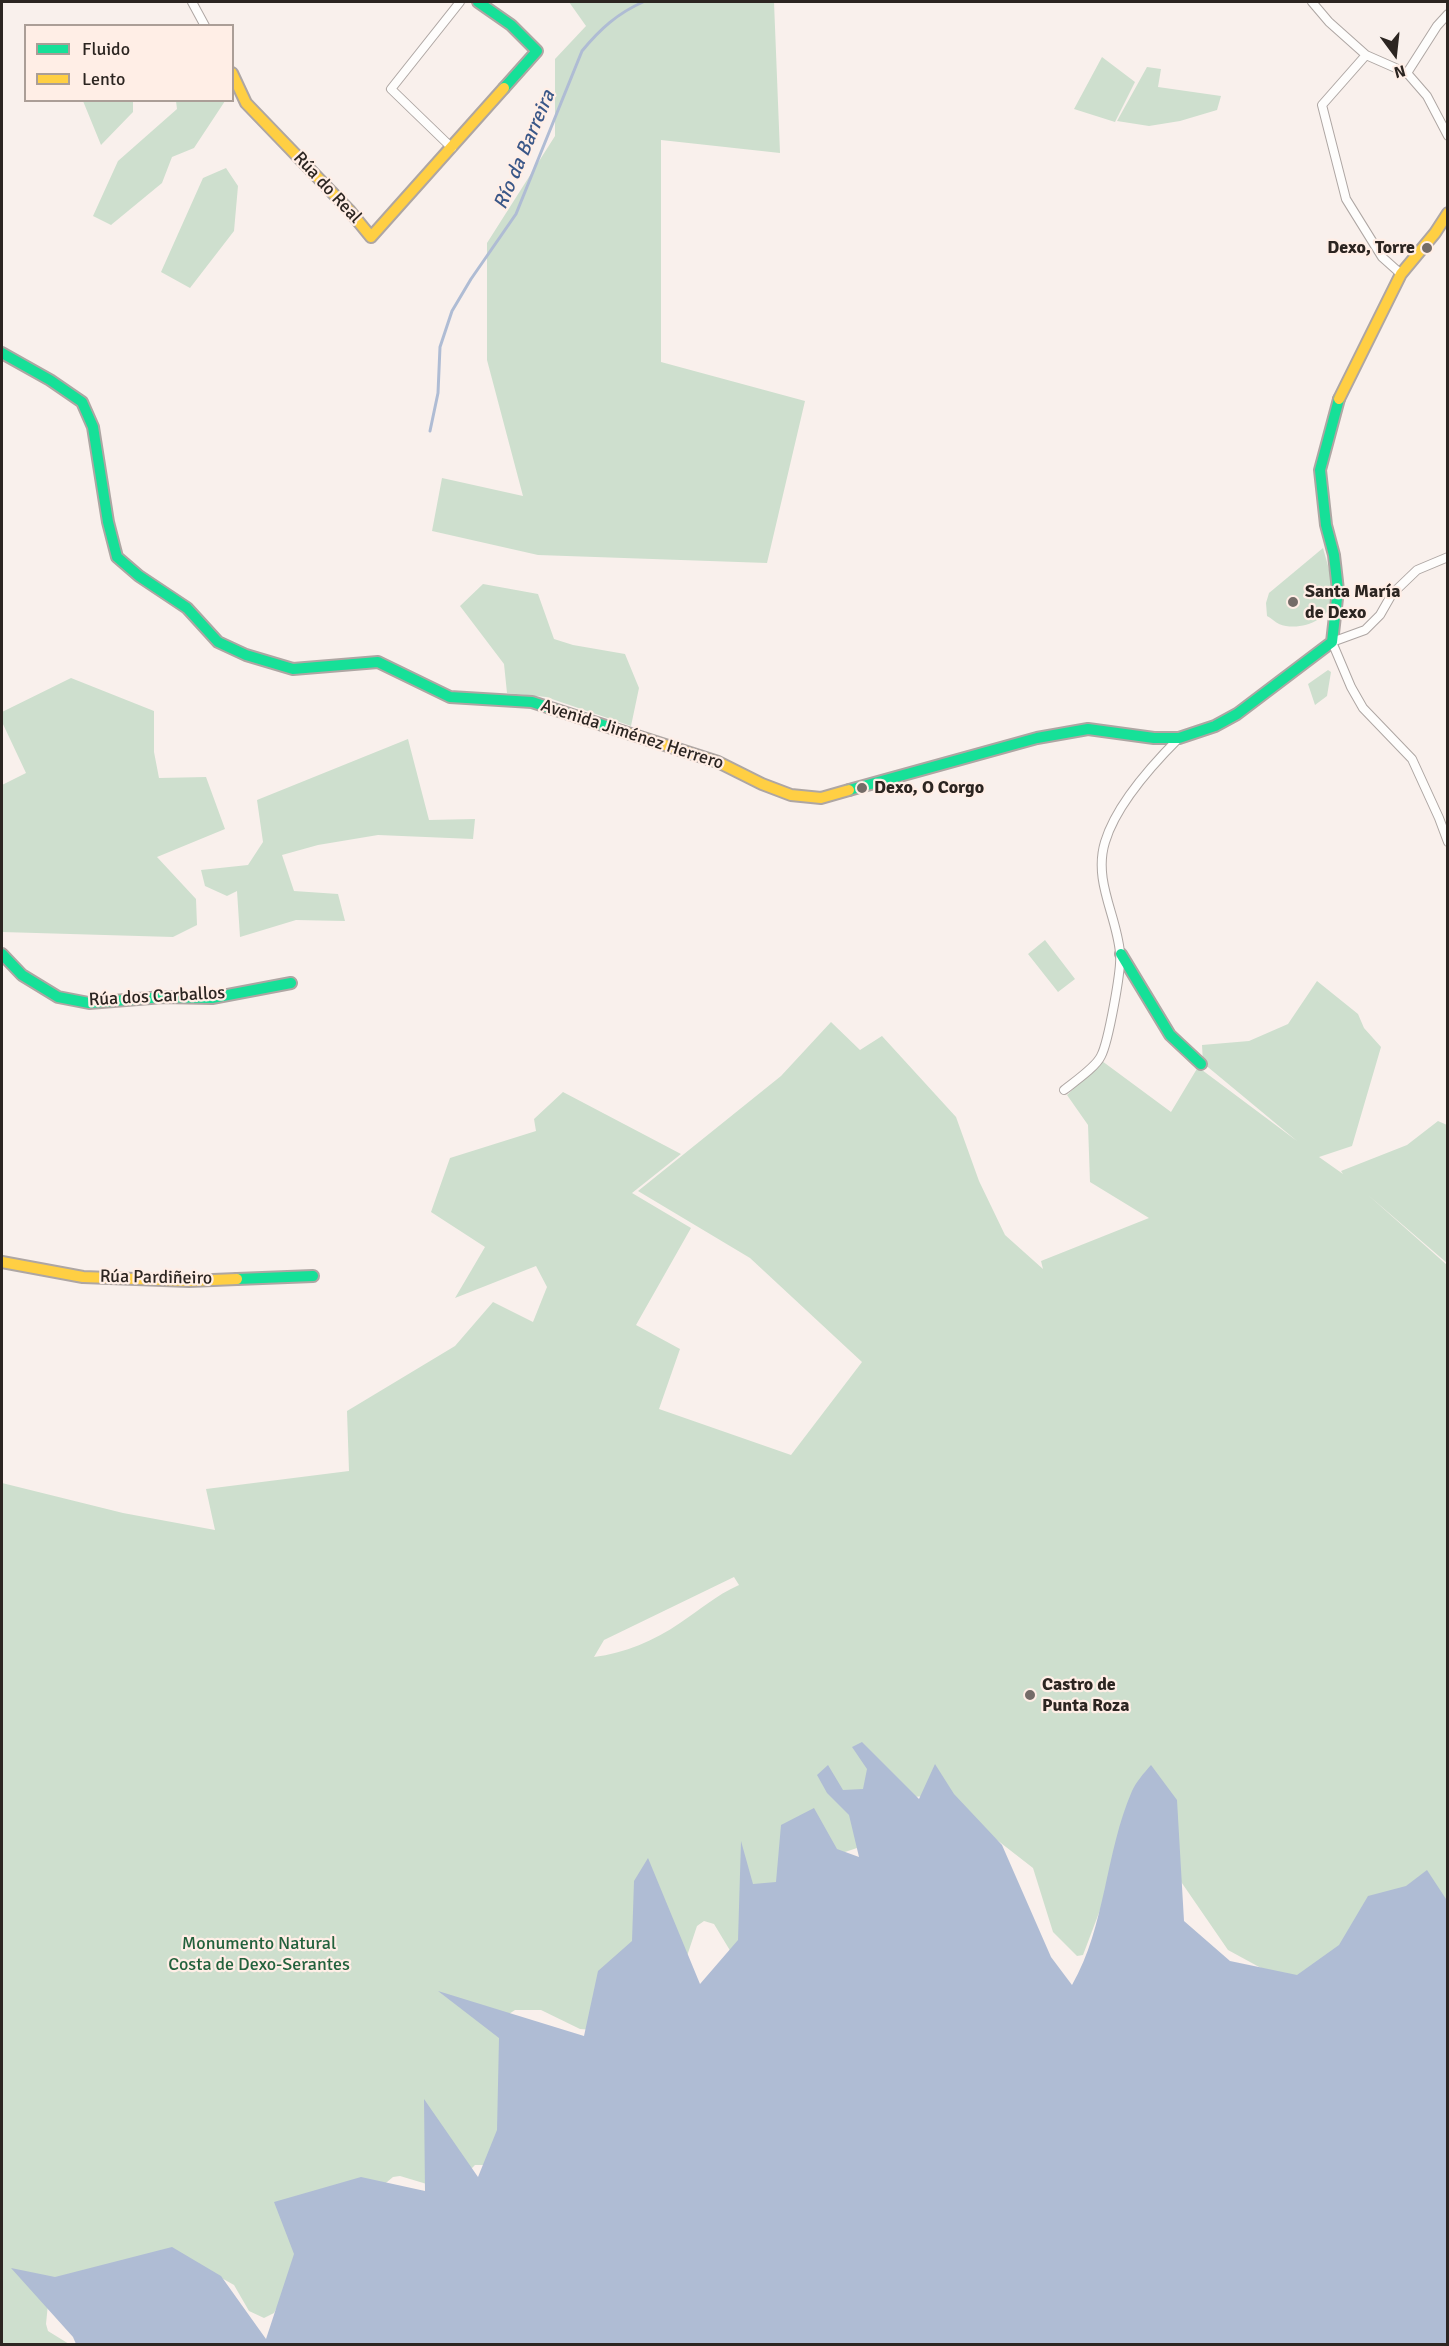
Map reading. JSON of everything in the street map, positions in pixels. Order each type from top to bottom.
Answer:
[{"type":"street","points":[[192,2],[205,24]]},
{"type":"street","points":[[452,148],[391,89],[460,2]]},
{"type":"street","name":"Rúa do Real","points":[[234,77],[246,103],[349,210],[371,237],[537,51],[511,25],[478,2]]},
{"type":"street","points":[[1312,2],[1329,22],[1366,55],[1407,73],[1427,96],[1448,136]]},
{"type":"street","points":[[1407,73],[1448,14]]},
{"type":"street","points":[[1366,55],[1322,105],[1336,152],[1346,198],[1382,257],[1401,274]]},
{"type":"street","points":[[1448,213],[1435,233],[1401,274],[1339,398],[1320,470],[1326,525],[1334,555],[1338,590],[1332,642],[1351,687],[1363,708],[1412,759],[1448,842]]},
{"type":"street","name":"Avenida Jiménez Herrero","points":[[2,353],[50,380],[82,402],[93,427],[108,522],[117,557],[139,576],[187,608],[218,642],[246,655],[293,669],[378,662],[450,697],[532,702],[718,762],[762,784],[791,795],[821,798],[1037,738],[1088,729],[1154,738],[1179,738],[1215,726],[1238,714],[1332,642]]},
{"type":"street","points":[[1332,642],[1365,630],[1380,615],[1392,594],[1417,570],[1448,557]]},
{"type":"street","points":[[1179,738],[1146,775],[1118,814],[1105,842],[1102,879],[1120,954],[1170,1035],[1200,1064]]},
{"type":"street","name":"Rúa dos Carballos","points":[[2,954],[22,975],[58,997],[88,1003],[163,997],[212,998],[291,983]]},
{"type":"street","points":[[1064,1090],[1101,1057],[1111,1022],[1120,954]]},
{"type":"street","name":"Rúa Pardiñeiro","points":[[2,1262],[82,1277],[189,1281],[313,1276]]},
{"type":"green space","points":[[569,2],[774,2],[780,153],[661,140],[661,362],[805,401],[767,563],[538,555],[432,531],[442,478],[523,496],[487,360],[487,243],[555,136],[555,59],[586,26]]},
{"type":"green space","points":[[1102,57],[1135,82],[1115,122],[1074,109]]},
{"type":"green space","points":[[1147,67],[1161,69],[1158,87],[1221,96],[1217,110],[1180,121],[1149,126],[1117,121]]},
{"type":"green space","points":[[83,102],[133,102],[133,112],[101,145]]},
{"type":"green space","points":[[176,102],[224,102],[194,148],[172,157],[162,183],[111,225],[93,216],[118,161],[177,109]]},
{"type":"green space","points":[[226,168],[238,186],[234,231],[190,288],[161,272],[203,178]]},
{"type":"green space","points":[[1323,548],[1334,595],[1331,607],[1312,623],[1295,627],[1279,624],[1267,616],[1266,603],[1269,593]]},
{"type":"green space","points":[[483,584],[538,594],[554,639],[573,645],[625,654],[639,688],[631,726],[546,697],[507,693],[504,664],[460,606]]},
{"type":"green space","points":[[1328,670],[1331,672],[1327,696],[1315,705],[1308,684]]},
{"type":"green space","points":[[71,678],[154,711],[154,752],[159,778],[206,777],[225,829],[157,857],[196,899],[197,925],[173,937],[2,932],[2,785],[26,773],[2,722],[2,712]]},
{"type":"green space","points":[[408,739],[429,820],[475,819],[473,839],[378,835],[318,845],[282,855],[294,891],[338,894],[345,921],[296,920],[240,937],[237,891],[227,896],[205,886],[201,870],[248,865],[263,842],[257,800]]},
{"type":"green space","points":[[1045,940],[1075,979],[1058,992],[1028,954]]},
{"type":"green space","name":"Monumento Natural Costa de Dexo-Serantes","points":[[1317,981],[1358,1014],[1364,1028],[1381,1047],[1352,1146],[1319,1157],[1343,1174],[1341,1171],[1407,1145],[1438,1121],[1447,1125],[1447,1263],[1368,1195],[1447,1265],[1448,1912],[1308,1980],[1272,1974],[1228,1950],[1175,1873],[1108,1889],[1083,1955],[1077,1956],[1053,1932],[1033,1868],[979,1826],[933,1796],[909,1797],[857,1848],[842,1853],[778,1890],[740,1967],[714,1924],[704,1921],[697,1926],[683,1968],[594,2030],[580,2029],[541,2010],[515,2010],[509,2014],[531,2069],[484,2165],[475,2165],[462,2178],[430,2185],[400,2176],[393,2177],[375,2192],[294,2275],[274,2313],[264,2318],[249,2311],[234,2285],[209,2271],[48,2304],[46,2324],[48,2331],[69,2344],[2,2344],[2,1483],[123,1513],[215,1530],[206,1489],[349,1471],[347,1411],[455,1346],[493,1302],[533,1322],[547,1287],[536,1266],[455,1298],[485,1247],[431,1212],[450,1158],[536,1131],[534,1119],[563,1092],[681,1154],[632,1193],[691,1228],[636,1325],[680,1349],[659,1409],[791,1455],[862,1362],[750,1258],[638,1191],[781,1076],[831,1022],[860,1050],[882,1036],[956,1117],[979,1181],[1005,1235],[1043,1269],[1041,1261],[1149,1218],[1090,1182],[1088,1125],[1067,1095],[1102,1061],[1171,1112],[1198,1067],[1297,1141],[1203,1063],[1202,1045],[1249,1041],[1288,1024]],"holes":[[[734,1577],[739,1585],[650,1641],[617,1653],[594,1657],[604,1640]]]},
{"type":"water","points":[[862,1742],[919,1799],[935,1764],[954,1794],[1002,1845],[1051,1957],[1072,1985],[1092,1939],[1123,1815],[1134,1788],[1151,1765],[1177,1800],[1184,1921],[1230,1961],[1297,1975],[1339,1945],[1368,1896],[1406,1886],[1427,1870],[1448,1902],[1447,2344],[76,2344],[73,2337],[11,2268],[55,2277],[172,2247],[221,2276],[266,2339],[294,2254],[274,2202],[361,2177],[425,2191],[424,2099],[478,2177],[497,2130],[499,2038],[438,1991],[584,2036],[598,1971],[632,1941],[634,1881],[648,1858],[700,1984],[738,1940],[741,1841],[753,1884],[776,1882],[781,1825],[814,1808],[837,1849],[859,1857],[849,1815],[827,1793],[817,1775],[828,1765],[843,1790],[863,1789],[867,1769],[852,1747]]},
{"type":"waterway","name":"Río da Barreira","points":[[430,431],[438,393],[440,347],[452,311],[516,214],[582,51],[610,22],[643,2]]},
{"type":"traffic: fast","points":[[478,2],[511,25],[537,51],[504,88]]},
{"type":"traffic: fast","points":[[2,353],[50,380],[82,402],[93,427],[108,522],[117,557],[139,576],[187,608],[218,642],[246,655],[293,669],[378,662],[450,697],[532,702],[615,729]]},
{"type":"traffic: fast","points":[[849,790],[1037,738],[1088,729],[1154,738],[1179,738],[1215,726],[1237,714],[1332,642],[1338,590],[1334,555],[1326,525],[1320,470],[1339,399]]},
{"type":"traffic: fast","points":[[2,954],[22,975],[58,997],[89,1003],[163,997],[212,998],[291,983]]},
{"type":"traffic: fast","points":[[1121,954],[1170,1035],[1201,1064]]},
{"type":"traffic: fast","points":[[237,1279],[313,1276]]},
{"type":"traffic: slow","points":[[234,77],[246,103],[349,210],[371,237],[504,88]]},
{"type":"traffic: slow","points":[[1339,399],[1401,274],[1435,233],[1448,213]]},
{"type":"traffic: slow","points":[[615,729],[718,762],[762,784],[791,795],[821,798],[849,790]]},
{"type":"traffic: slow","points":[[2,1262],[83,1277],[189,1281],[237,1279]]},
{"type":"place","name":"Dexo, Torre","points":[[1427,248]]},
{"type":"place","name":"Santa María de Dexo","points":[[1293,602]]},
{"type":"place","name":"Dexo, O Corgo","points":[[862,788]]},
{"type":"place","name":"Castro de Punta Roza","points":[[1030,1695]]}]
